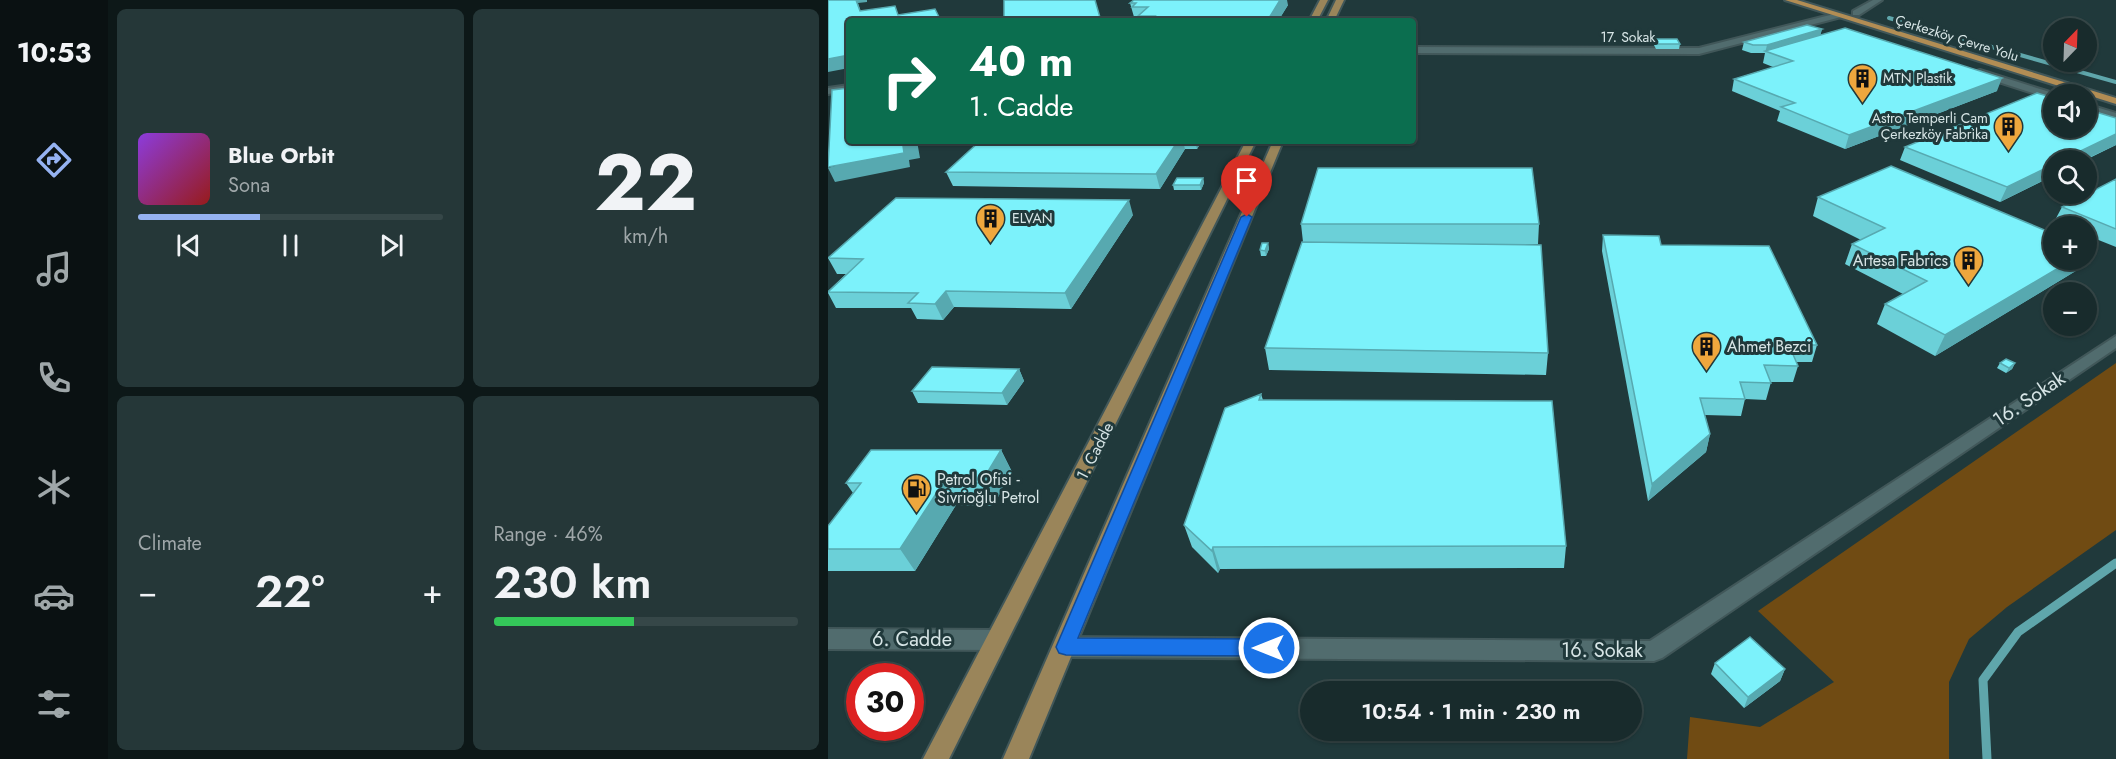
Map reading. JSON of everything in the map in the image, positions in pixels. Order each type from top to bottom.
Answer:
[{"type":"highway","name":"Çerkezköy Çevre Yolu","points":[[1789,0],[2116,101]]},
{"type":"highway","points":[[1814,0],[2116,92]]},
{"type":"main road","points":[[1315,18],[1324,0]]},
{"type":"main road","points":[[1331,18],[1340,0]]},
{"type":"main road","name":"1. Cadde","points":[[936,759],[1132,379],[1250,144]]},
{"type":"main road","points":[[1016,759],[1066,647],[1277,144]]},
{"type":"street","points":[[1856,13],[1878,0]]},
{"type":"street","name":"17. Sokak","points":[[1416,50],[1699,51],[1838,15]]},
{"type":"street","points":[[1810,24],[1831,28]]},
{"type":"street","points":[[1974,72],[2043,93]]},
{"type":"street","points":[[828,91],[846,88]]},
{"type":"street","points":[[2097,110],[2116,116]]},
{"type":"street","name":"16. Sokak","points":[[1066,647],[1654,651],[2116,341]]},
{"type":"street","name":"6. Cadde","points":[[828,639],[996,639]]},
{"type":"shaded area","points":[[2116,363],[2116,530],[2007,607],[1969,639],[1949,682],[1949,759],[1687,759],[1690,717],[1760,727],[1834,682],[1758,611]]},
{"type":"building","points":[[828,0],[856,0],[860,11],[895,6],[898,15],[935,9],[940,18],[846,18],[846,56],[828,59]]},
{"type":"building","points":[[1004,0],[1095,0],[1100,18],[1004,18]]},
{"type":"building","points":[[1134,0],[1280,0],[1269,18],[1153,18],[1155,16],[1138,16],[1148,7],[1132,7],[1136,3],[1130,3]]},
{"type":"building","points":[[1807,25],[1822,29],[1767,45],[1753,45],[1744,42]]},
{"type":"building","name":"MTN Plastik","points":[[1845,28],[2002,78],[1849,135],[1781,107],[1795,103],[1734,79],[1793,61],[1765,51]]},
{"type":"building","points":[[1654,39],[1677,39],[1680,44],[1656,44]]},
{"type":"building","points":[[846,88],[846,144],[913,145],[903,146],[904,153],[828,167],[832,90]]},
{"type":"building","name":"Astro Temperli Cam Çerkezköy Fabrika","points":[[2037,93],[2043,95],[2043,138],[2097,138],[2097,112],[2116,118],[2116,134],[2083,150],[2043,150],[2043,169],[2007,187],[1905,147]]},
{"type":"building","points":[[977,144],[1176,144],[1156,174],[946,172]]},
{"type":"building","name":"Artesa Fabrics","points":[[1891,166],[2043,229],[2043,270],[2055,270],[1945,335],[1885,304],[1927,281],[1852,244],[1885,228],[1818,197]]},
{"type":"building","points":[[1318,168],[1532,168],[1539,224],[1301,224]]},
{"type":"building","points":[[1177,178],[1203,178],[1200,185],[1173,185]]},
{"type":"building","points":[[2116,179],[2116,229],[2097,221],[2097,216],[2084,216],[2062,207],[2068,204],[2097,204],[2097,189]]},
{"type":"building","name":"ELVAN","points":[[896,198],[1129,200],[1065,293],[946,291],[935,304],[908,303],[918,293],[828,292],[863,259],[828,258]]},
{"type":"building","name":"Ahmet Bezci","points":[[1603,235],[1659,236],[1661,245],[1769,246],[1817,345],[1789,345],[1798,366],[1764,365],[1771,383],[1740,382],[1745,399],[1700,398],[1710,434],[1652,484]]},
{"type":"building","points":[[1302,242],[1541,245],[1548,353],[1265,348]]},
{"type":"building","points":[[1262,243],[1268,243],[1265,251],[1260,250]]},
{"type":"building","points":[[2006,359],[2015,363],[2009,368],[2000,363]]},
{"type":"building","points":[[932,367],[1019,369],[1002,393],[912,391]]},
{"type":"building","points":[[1261,394],[1259,400],[1552,401],[1566,546],[1213,547],[1212,551],[1184,525],[1225,408]]},
{"type":"building","points":[[871,450],[1001,450],[981,483],[943,483],[900,549],[828,549],[828,526],[861,483],[846,483]]},
{"type":"building","points":[[1750,637],[1785,669],[1748,697],[1715,663]]},
{"type":"waterway","points":[[1889,18],[2116,82]]},
{"type":"waterway","points":[[1987,759],[1983,680],[2018,632],[2116,563]]},
{"type":"place","name":"MTN Plastik","points":[[1862,104]]},
{"type":"place","name":"Astro Temperli Cam Çerkezköy Fabrika","points":[[2009,152]]},
{"type":"place","name":"ELVAN","points":[[991,244]]},
{"type":"place","name":"Artesa Fabrics","points":[[1969,286]]},
{"type":"place","name":"Ahmet Bezci","points":[[1706,372]]},
{"type":"place","name":"Petrol Ofisi - Sivrioğlu Petrol","points":[[916,514]]},
{"type":"route","points":[[1247,217],[1066,647],[1269,648]]}]
